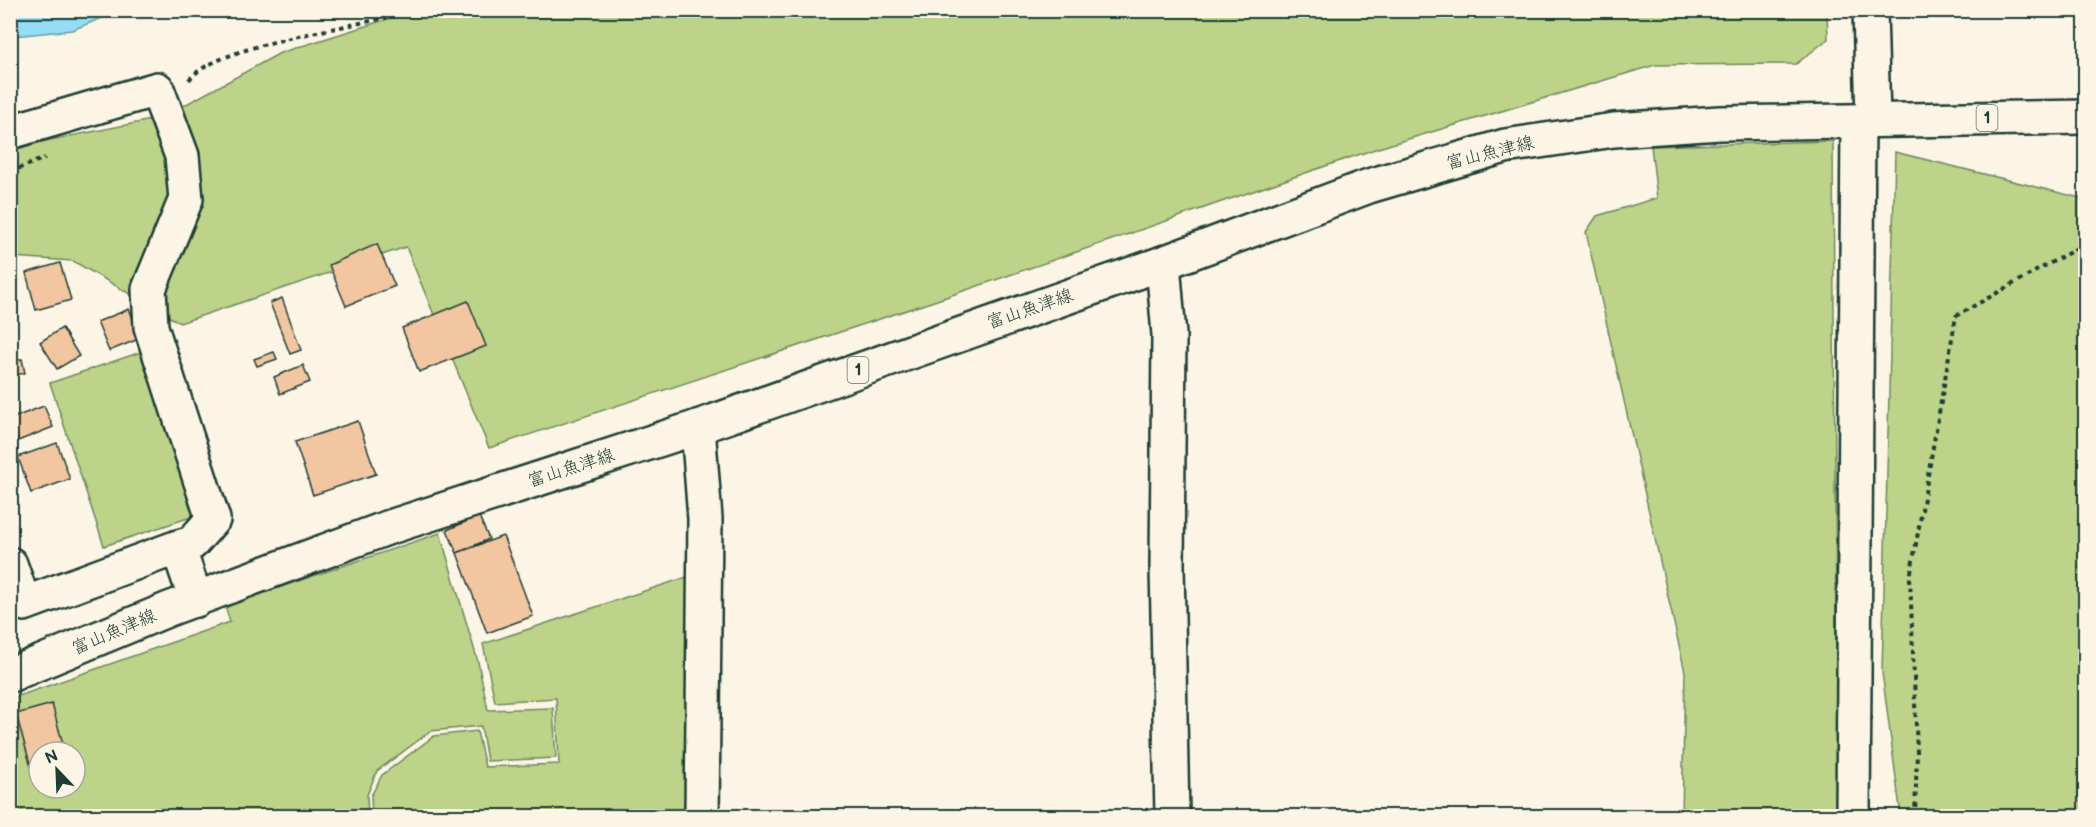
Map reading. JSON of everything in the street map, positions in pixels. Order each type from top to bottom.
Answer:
[{"type":"street","points":[[1853,816],[1873,120],[1870,10]]},
{"type":"street","points":[[10,132],[157,89],[182,156],[186,199],[149,289],[151,327],[213,519],[192,543],[24,604],[10,564]]},
{"type":"street","name":"富山魚津線","points":[[10,675],[196,600],[387,528],[698,427],[1162,263],[1369,186],[1505,147],[1614,130],[1720,123],[2085,117]]},
{"type":"street","points":[[1162,263],[1169,335],[1167,566],[1172,816]]},
{"type":"street","points":[[698,427],[705,519],[702,816]]},
{"type":"street","points":[[178,547],[196,600]]},
{"type":"path","points":[[165,110],[177,103],[193,74],[234,52],[418,10]]},
{"type":"path","points":[[1916,816],[1917,752],[1910,578],[1956,316],[2085,243]]},
{"type":"green space","points":[[413,11],[1827,11],[1828,39],[1796,64],[1655,65],[1375,149],[946,297],[489,448],[406,247],[180,323],[73,261],[11,257],[10,148],[161,118],[280,53]]},
{"type":"green space","points":[[1833,141],[1837,816],[1682,816],[1685,672],[1586,232],[1597,216],[1657,198],[1651,146]]},
{"type":"green space","points":[[1895,152],[2085,199],[2085,816],[1901,816],[1882,672]]},
{"type":"green space","points":[[141,352],[197,515],[104,546],[50,383]]},
{"type":"green space","points":[[440,533],[478,662],[488,710],[553,708],[556,758],[487,761],[481,726],[431,731],[377,771],[367,795],[368,816],[11,816],[11,810],[16,808],[11,776],[10,699],[230,622],[225,606]]},
{"type":"green space","points":[[690,576],[689,816],[372,816],[371,796],[382,775],[434,736],[477,731],[485,767],[559,764],[556,698],[495,702],[483,644]]},
{"type":"water","points":[[11,10],[120,11],[72,30],[14,36],[11,35]]},
{"type":"building","points":[[377,244],[395,286],[346,306],[329,265]]},
{"type":"building","points":[[60,263],[71,300],[36,310],[26,273]]},
{"type":"building","points":[[282,298],[301,350],[290,354],[270,303]]},
{"type":"building","points":[[468,301],[486,346],[419,372],[402,328]]},
{"type":"building","points":[[129,309],[141,338],[109,351],[97,322]]},
{"type":"building","points":[[62,328],[79,356],[57,369],[40,342]]},
{"type":"building","points":[[274,352],[277,359],[257,366],[254,359]]},
{"type":"building","points":[[22,359],[25,373],[10,376],[10,362]]},
{"type":"building","points":[[303,365],[310,382],[280,394],[274,377]]},
{"type":"building","points":[[44,406],[53,427],[18,441],[10,419]]},
{"type":"building","points":[[358,421],[376,474],[313,495],[295,442]]},
{"type":"building","points":[[57,443],[70,479],[31,493],[18,457]]},
{"type":"building","points":[[479,516],[489,539],[457,553],[447,530]]},
{"type":"building","points":[[503,536],[533,616],[487,633],[457,553]]},
{"type":"building","points":[[52,704],[62,740],[27,740],[27,753],[16,714]]}]
